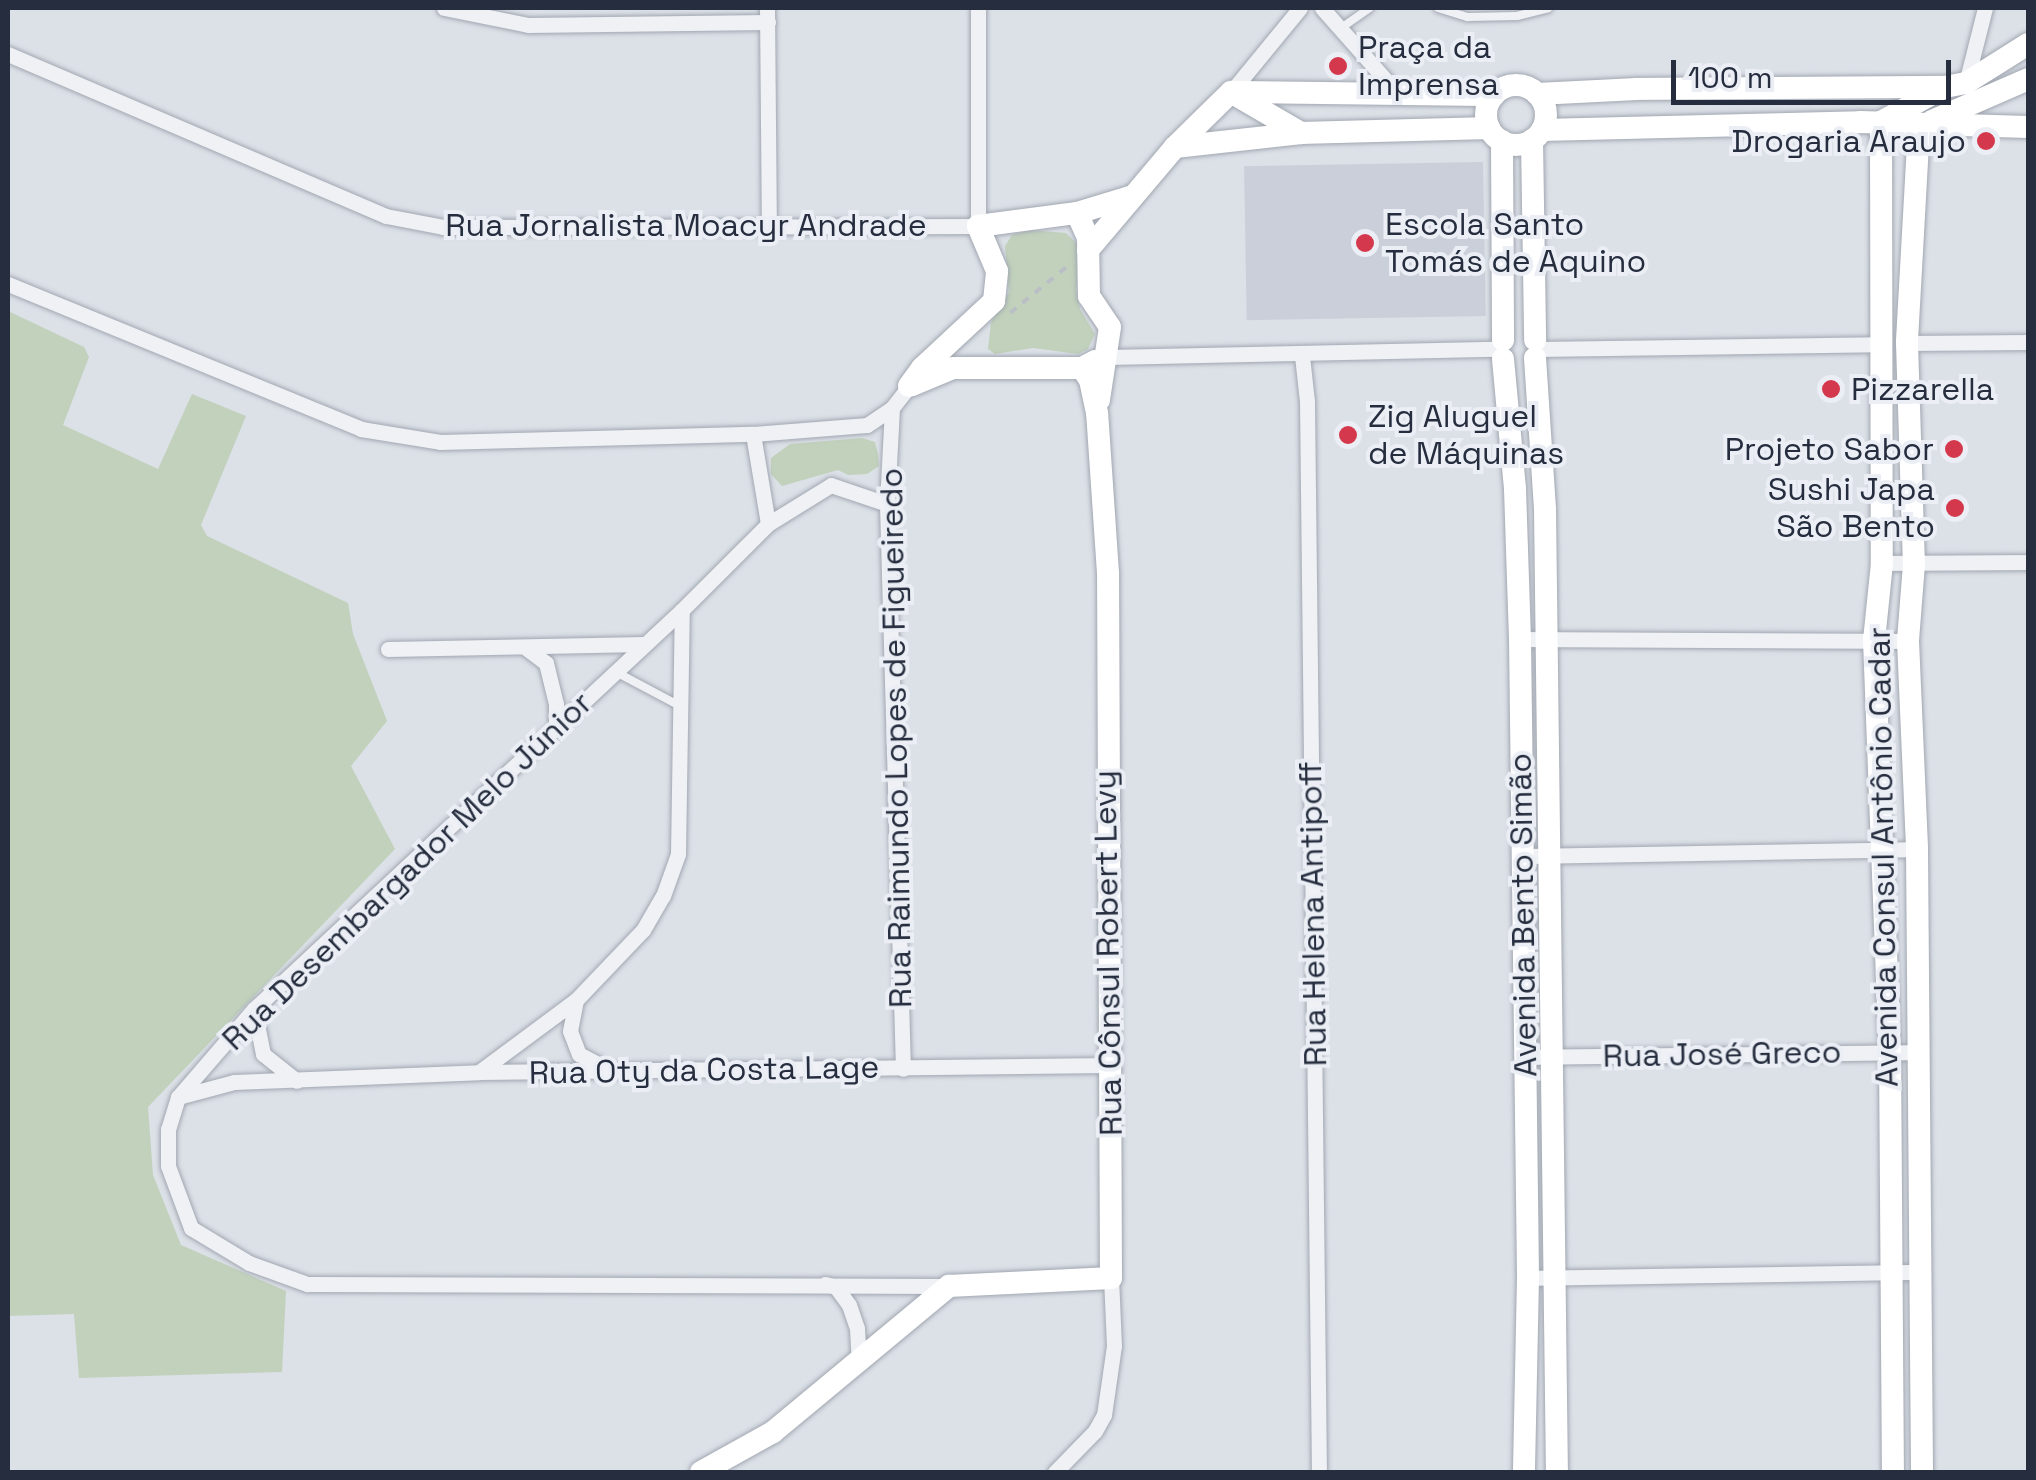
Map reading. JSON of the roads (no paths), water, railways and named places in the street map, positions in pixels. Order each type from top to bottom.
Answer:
[{"type":"street","points":[[444,8],[528,25],[768,14],[769,226]]},
{"type":"street","points":[[8,284],[361,429],[440,442],[753,434],[866,425],[892,408],[922,368],[973,329],[994,300],[998,286],[991,251],[978,226],[978,8]]},
{"type":"street","points":[[1088,250],[1176,147],[1231,92],[1300,8]]},
{"type":"street","points":[[1322,8],[1398,94]]},
{"type":"street","points":[[1956,85],[1984,8]]},
{"type":"street","points":[[1880,122],[2028,44]]},
{"type":"street","name":"Rua Jornalista Moacyr Andrade","points":[[8,54],[386,216],[479,229],[978,226]]},
{"type":"street","points":[[1919,126],[2028,79]]},
{"type":"street","points":[[1231,92],[1494,95],[1512,86],[1537,94],[1956,85]]},
{"type":"street","points":[[1231,92],[1301,133]]},
{"type":"street","points":[[1537,94],[1545,110],[1537,135]]},
{"type":"street","points":[[1494,95],[1486,111],[1496,135]]},
{"type":"street","points":[[1176,147],[1301,133],[1496,135],[1522,144],[1537,135],[1880,122],[2028,127]]},
{"type":"street","name":"Avenida Consul Antônio Cadar","points":[[1880,122],[1878,344],[1882,563],[1874,640],[1890,1052],[1888,1272],[1893,1472]]},
{"type":"street","name":"Avenida Consul Antônio Cadar","points":[[1919,126],[1907,343],[1914,564],[1908,641],[1917,850],[1922,1472]]},
{"type":"street","name":"Avenida Bento Simão","points":[[1496,135],[1502,350],[1515,489],[1520,638],[1528,1278],[1524,1472]]},
{"type":"street","name":"Avenida Bento Simão","points":[[1537,135],[1536,349],[1545,510],[1557,1472]]},
{"type":"street","points":[[978,226],[1077,213],[1130,198]]},
{"type":"street","points":[[1077,213],[1088,238],[1089,296],[1110,327],[1104,357]]},
{"type":"street","points":[[991,251],[1009,221]]},
{"type":"street","points":[[973,329],[986,368]]},
{"type":"street","points":[[909,386],[953,368],[1082,368],[1104,357],[1502,350],[1519,331],[1536,349]]},
{"type":"street","points":[[1907,343],[2028,342]]},
{"type":"street","points":[[1502,350],[1519,368],[1536,349],[1878,344]]},
{"type":"street","name":"Rua Helena Antipoff","points":[[1302,356],[1307,400],[1317,1470]]},
{"type":"street","name":"Rua Cônsul Robert Levy","points":[[1097,413],[1104,357]]},
{"type":"street","name":"Rua Cônsul Robert Levy","points":[[1054,1472],[1095,1431],[1104,1415],[1114,1346],[1108,573],[1097,413],[1090,380],[1082,368]]},
{"type":"street","name":"Rua Raimundo Lopes de Figueiredo","points":[[892,408],[887,504],[903,1068]]},
{"type":"street","points":[[753,434],[768,524]]},
{"type":"street","name":"Rua Desembargador Melo Júnior","points":[[887,504],[830,485],[768,524],[682,610],[254,1010],[178,1098],[168,1129],[168,1166],[192,1228],[250,1263],[308,1284],[950,1286],[1111,1278]]},
{"type":"street","points":[[1882,563],[2028,562]]},
{"type":"street","points":[[479,1072],[576,1000],[644,930],[678,854],[682,610]]},
{"type":"street","points":[[1520,638],[1908,641]]},
{"type":"street","points":[[388,649],[644,644]]},
{"type":"street","points":[[526,648],[546,663],[556,704],[556,728]]},
{"type":"street","points":[[1520,856],[1917,850]]},
{"type":"street","points":[[576,1000],[570,1031],[579,1054],[612,1072]]},
{"type":"street","points":[[254,1010],[264,1054],[298,1081]]},
{"type":"street","name":"Rua José Greco","points":[[1525,1057],[1919,1052]]},
{"type":"street","name":"Rua Oty da Costa Lage","points":[[178,1098],[234,1082],[479,1072],[1110,1065]]},
{"type":"street","points":[[1528,1278],[1918,1272]]},
{"type":"street","points":[[821,1283],[836,1288],[849,1305],[857,1328],[859,1362]]},
{"type":"street","points":[[701,1472],[774,1432],[950,1286]]},
{"type":"lane","points":[[1341,28],[1370,8]]},
{"type":"lane","points":[[1438,8],[1468,17],[1517,16],[1548,8]]},
{"type":"lane","points":[[616,672],[678,705]]},
{"type":"place","name":"Praça da Imprensa","points":[[1338,66]]},
{"type":"place","name":"Drogaria Araujo","points":[[1986,141]]},
{"type":"place","name":"Escola Santo Tomás de Aquino","points":[[1365,243]]},
{"type":"place","name":"Pizzarella","points":[[1831,389]]},
{"type":"place","name":"Zig Aluguel de Máquinas","points":[[1348,435]]},
{"type":"place","name":"Projeto Sabor","points":[[1954,449]]},
{"type":"place","name":"Sushi Japa São Bento","points":[[1955,508]]}]
